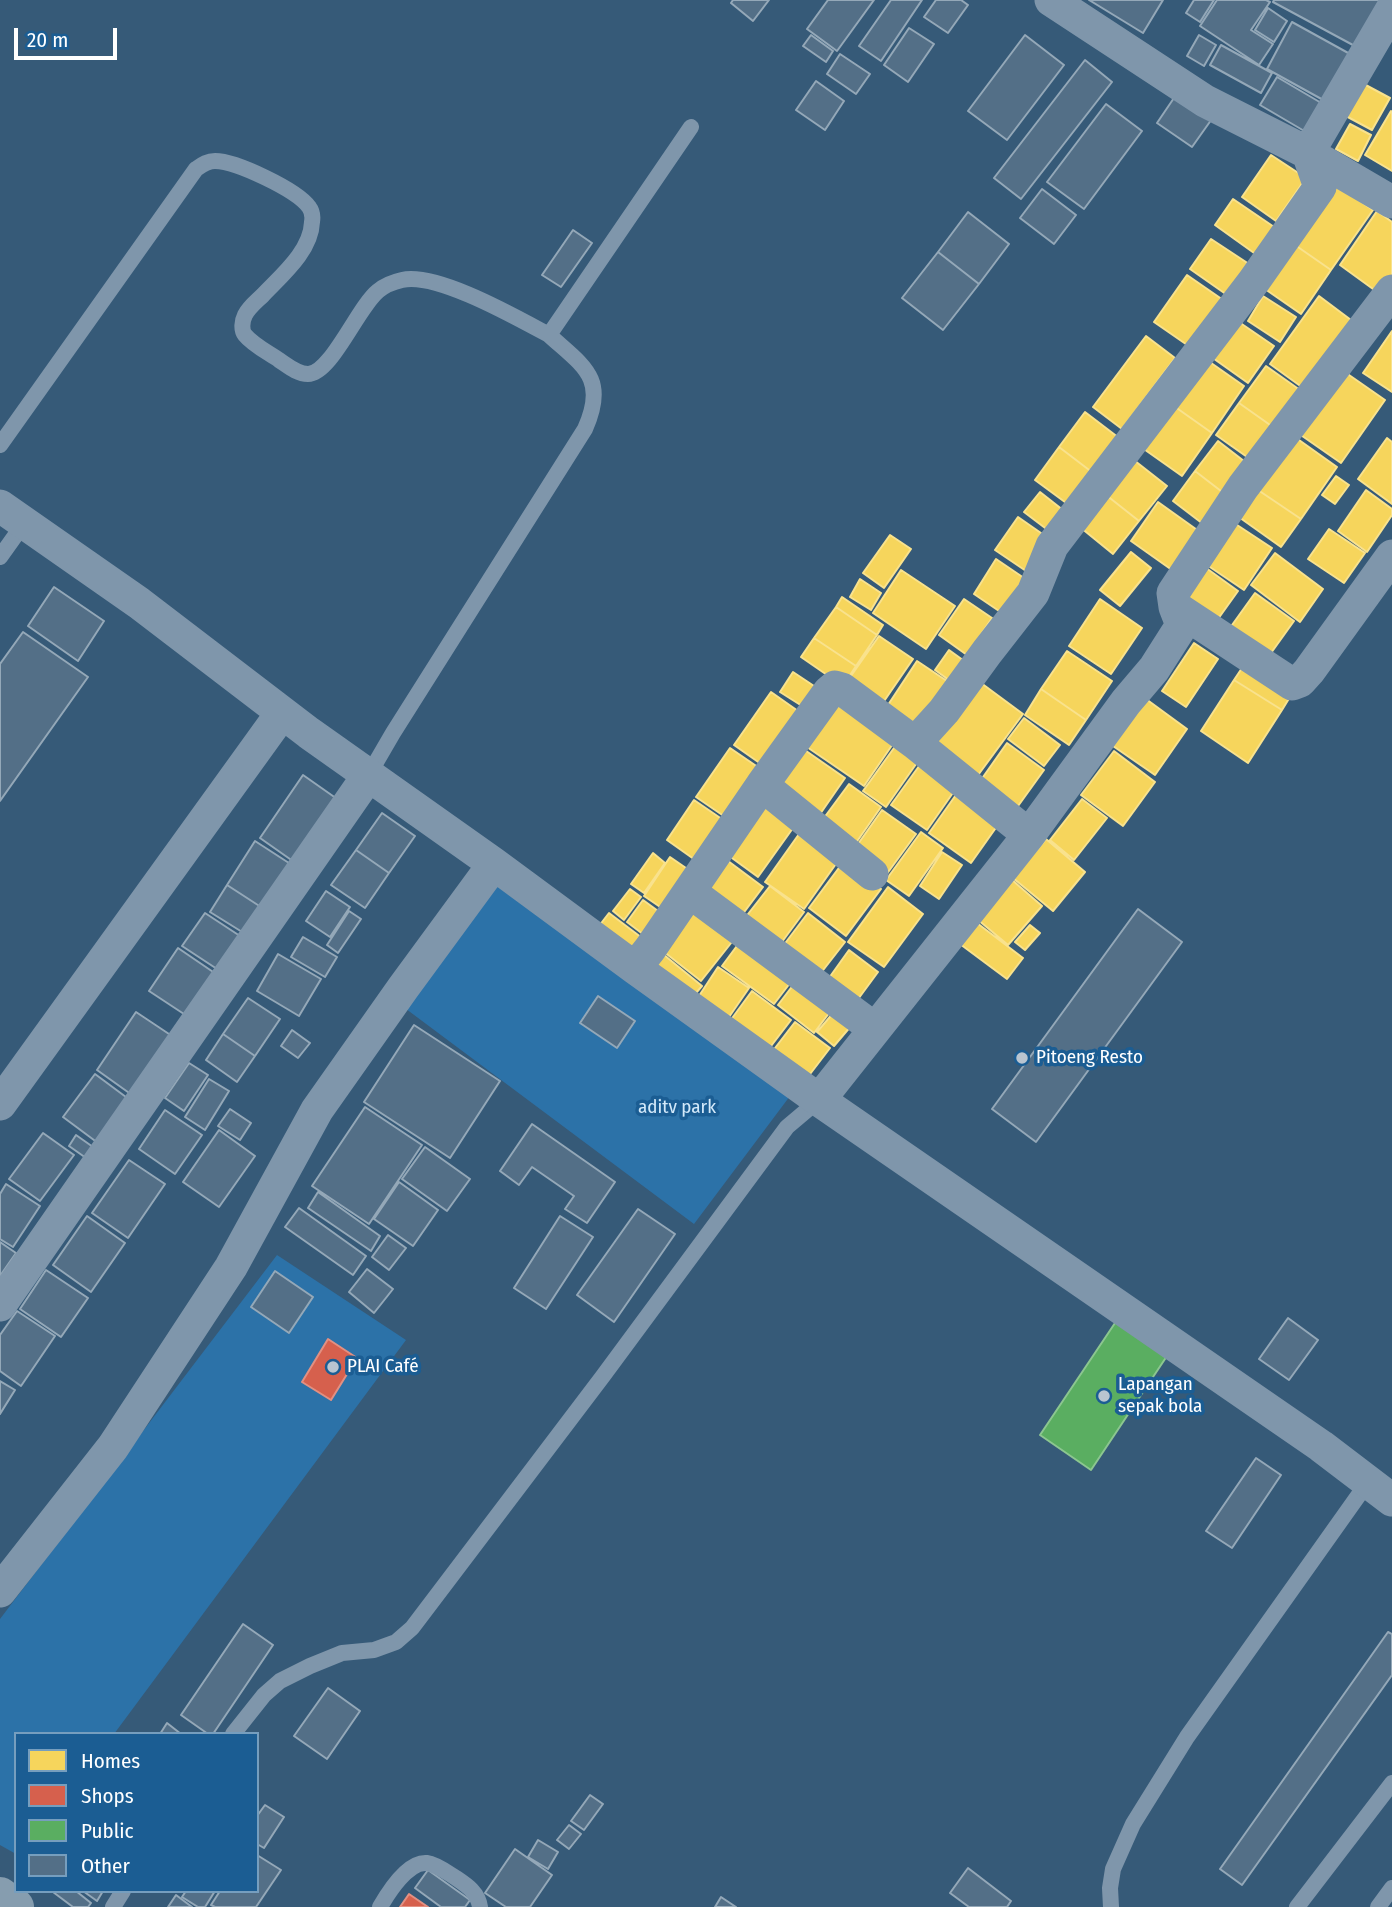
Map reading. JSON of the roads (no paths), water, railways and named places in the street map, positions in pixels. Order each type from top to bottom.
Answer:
[{"type":"main road","points":[[0,1896],[15,1907]]},
{"type":"street","points":[[1051,0],[1205,101],[1308,153],[1392,202]]},
{"type":"street","points":[[915,743],[944,711],[1032,593],[1052,546],[1254,281],[1320,187],[1308,153],[1392,9]]},
{"type":"street","points":[[819,1101],[1028,835],[1126,702],[1154,669],[1182,625],[1173,593],[1243,487],[1392,291]]},
{"type":"street","points":[[13,514],[139,603],[368,776],[494,864],[819,1101],[1321,1446],[1380,1491]]},
{"type":"street","points":[[1175,607],[1292,684],[1300,681],[1309,671],[1392,556]]},
{"type":"street","points":[[635,968],[762,785],[835,687],[915,743],[1028,835]]},
{"type":"street","points":[[0,1104],[282,713]]},
{"type":"street","points":[[0,1305],[368,776]]},
{"type":"street","points":[[762,785],[872,874]]},
{"type":"street","points":[[0,1591],[113,1447],[231,1267],[317,1110],[494,864]]},
{"type":"street","points":[[690,892],[875,1029]]},
{"type":"lane","points":[[549,335],[691,127]]},
{"type":"lane","points":[[0,445],[196,170],[212,160],[235,164],[279,185],[299,197],[311,209],[313,219],[308,240],[294,261],[246,314],[242,330],[252,342],[295,370],[307,374],[318,371],[376,292],[386,285],[406,279],[421,280],[471,295],[549,335],[586,368],[591,377],[594,395],[590,419],[585,429],[368,776]]},
{"type":"lane","points":[[0,557],[13,514]]},
{"type":"lane","points":[[235,1732],[264,1695],[280,1681],[342,1653],[374,1650],[396,1642],[412,1628],[787,1127],[819,1101]]},
{"type":"lane","points":[[1111,1907],[1113,1869],[1133,1824],[1187,1737],[1380,1491]]},
{"type":"lane","points":[[1297,1907],[1392,1783]]},
{"type":"lane","points":[[380,1907],[409,1870],[428,1863],[457,1878],[474,1892],[480,1907]]},
{"type":"lane","points":[[1378,1907],[1392,1888]]},
{"type":"place","name":"Pitoeng Resto","points":[[1022,1058]]},
{"type":"place","name":"PLAI Café","points":[[333,1367]]},
{"type":"place","name":"Lapangan sepak bola","points":[[1104,1396]]},
{"type":"park label","name":"aditv park","points":[[677,1108]]}]
